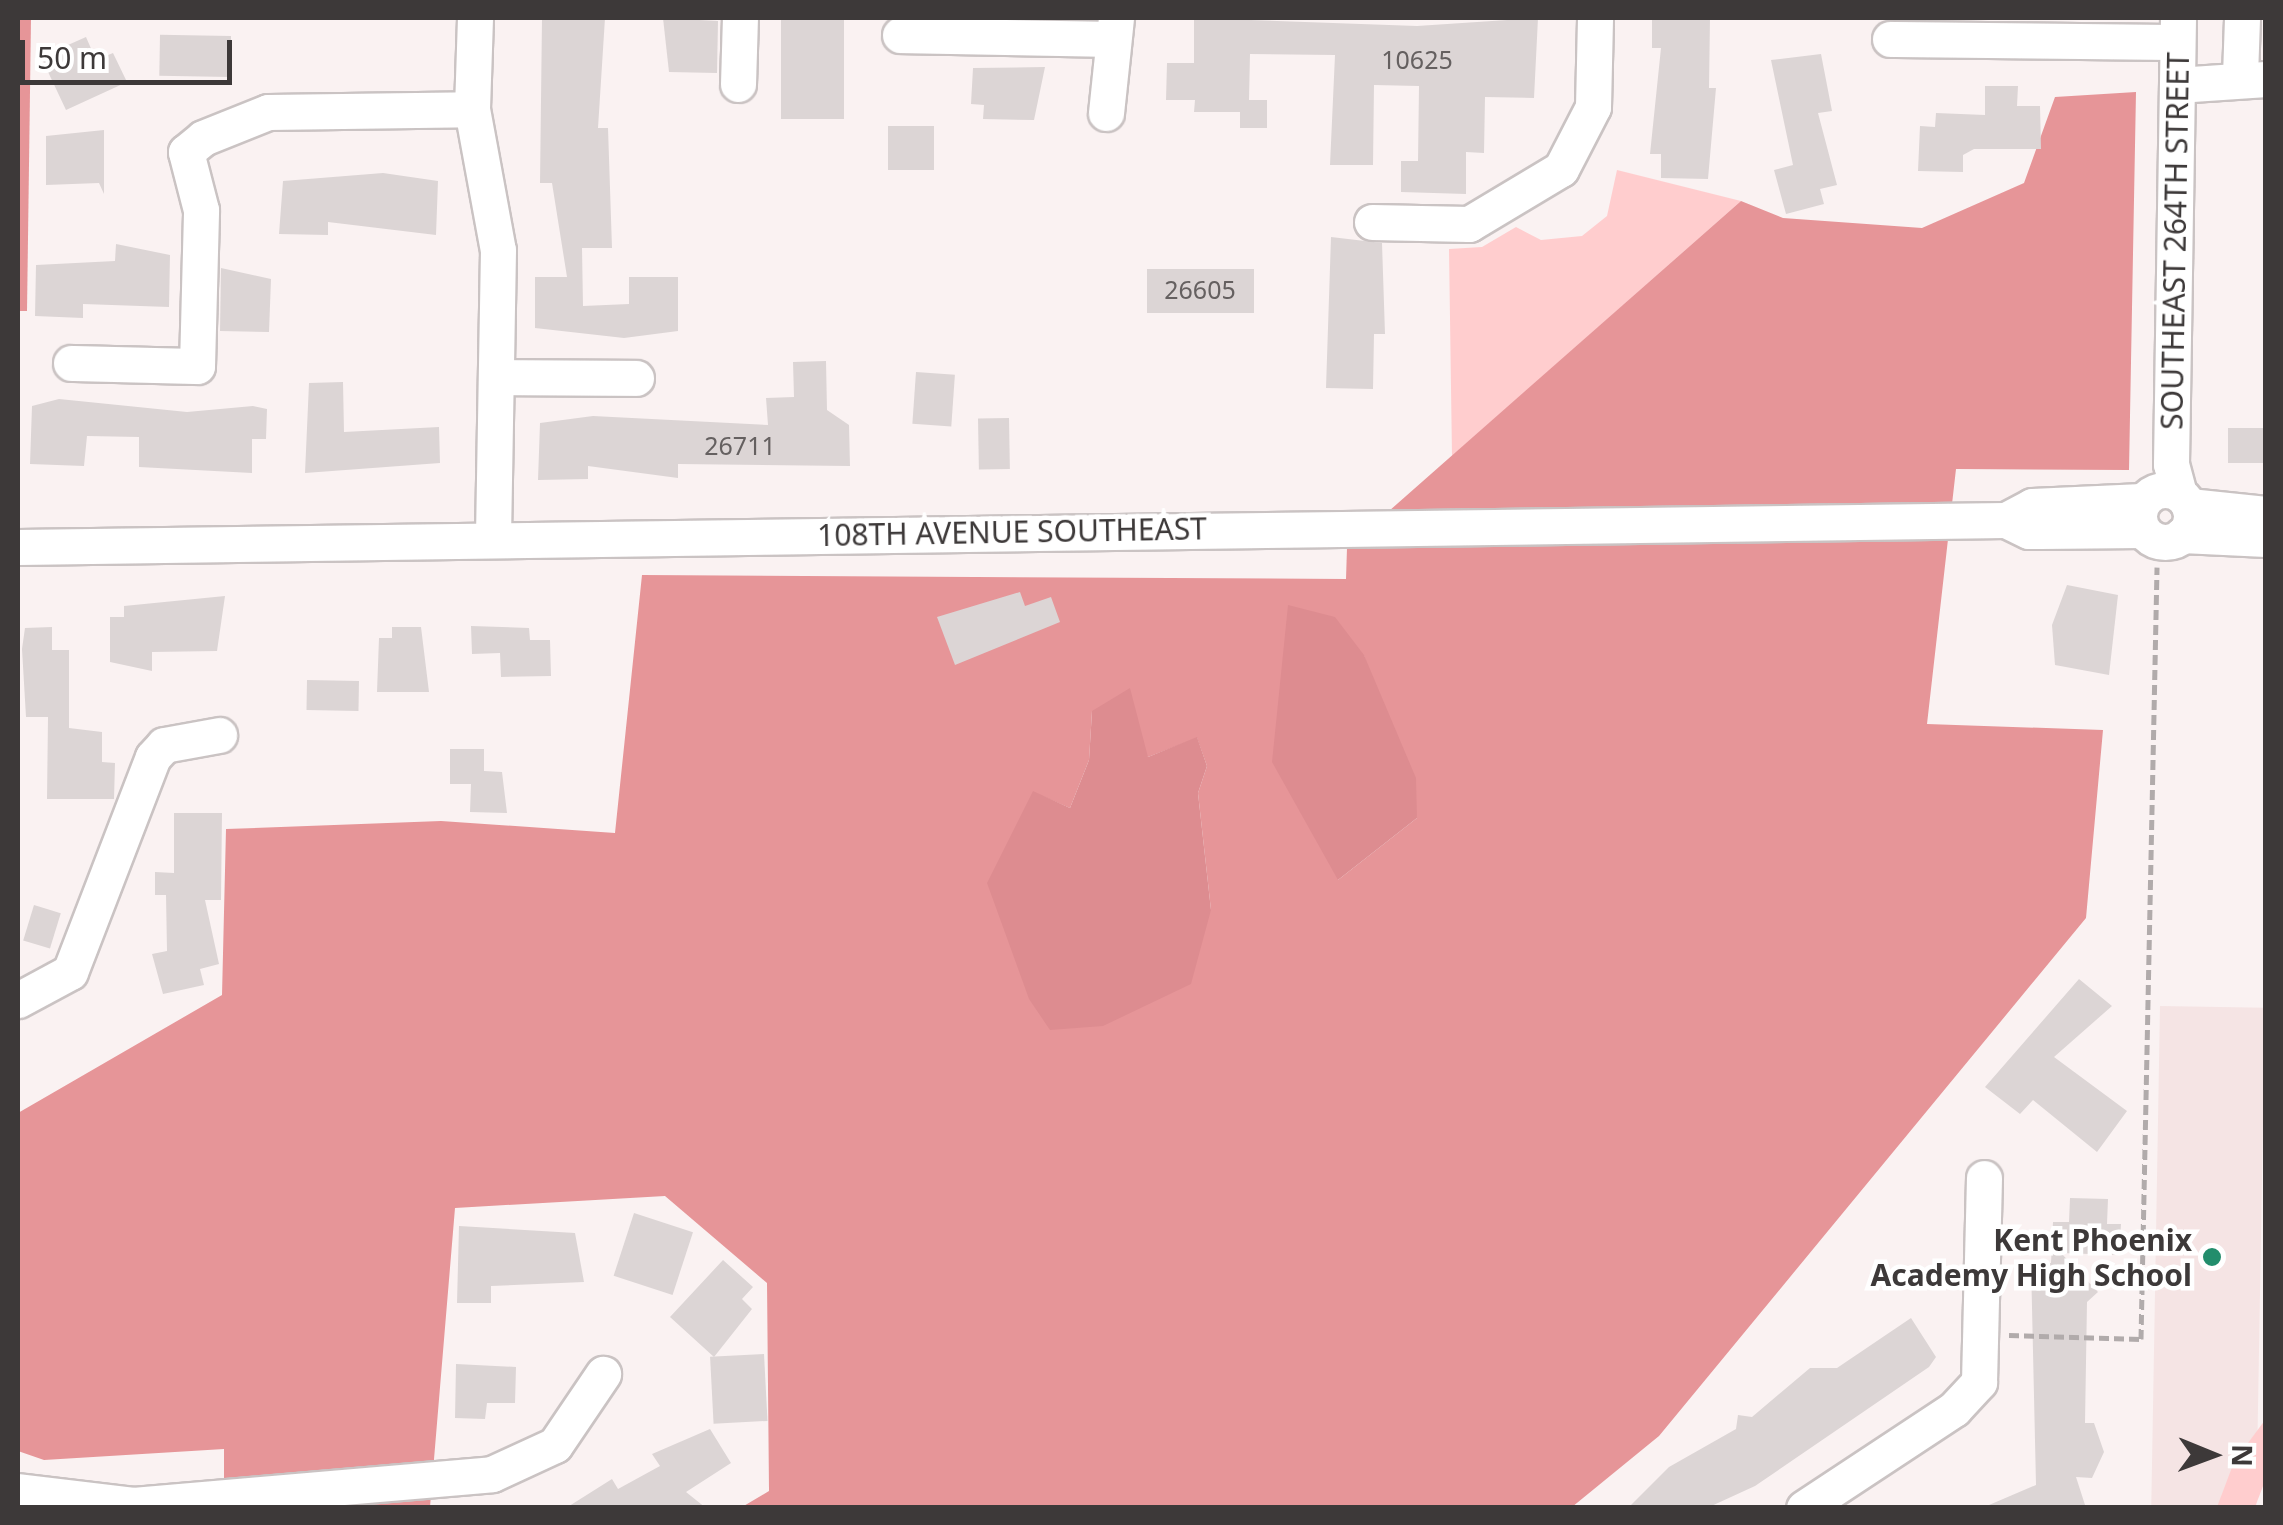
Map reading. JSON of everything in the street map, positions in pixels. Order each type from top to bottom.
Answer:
[{"type":"street","points":[[475,18],[472,109],[498,250],[493,538]]},
{"type":"street","points":[[738,84],[740,18]]},
{"type":"street","points":[[1372,222],[1470,224],[1561,169],[1592,107],[1595,18]]},
{"type":"street","points":[[2176,85],[2253,77],[2242,18]]},
{"type":"street","points":[[900,36],[1113,28],[1106,113]]},
{"type":"street","points":[[1890,39],[2178,30]]},
{"type":"street","name":"SOUTHEAST 264TH STREET","points":[[2166,503],[2178,30]]},
{"type":"street","points":[[72,363],[197,366],[201,210],[186,152],[268,112],[472,109]]},
{"type":"street","points":[[496,377],[636,378]]},
{"type":"street","name":"108TH AVENUE SOUTHEAST","points":[[18,547],[2006,520],[2032,506],[2166,503],[2266,514]]},
{"type":"street","name":"108TH AVENUE SOUTHEAST","points":[[2166,503],[2266,540]]},
{"type":"street","points":[[18,1000],[70,972],[153,756],[164,745],[219,735]]},
{"type":"street","points":[[1804,1508],[1853,1492],[1968,1397],[1986,1334],[1984,1178]]},
{"type":"street","points":[[18,1491],[133,1505],[492,1474],[555,1445],[602,1374]]},
{"type":"path","points":[[1986,1334],[2142,1338],[2157,567]]},
{"type":"shaded area","points":[[18,18],[31,18],[27,311],[18,311]]},
{"type":"shaded area","points":[[2136,92],[2129,470],[1956,469],[1927,724],[2103,730],[2086,918],[1659,1436],[1572,1507],[742,1507],[769,1491],[767,1283],[665,1196],[455,1208],[430,1507],[224,1507],[224,1449],[44,1460],[18,1451],[18,1113],[222,995],[226,829],[441,821],[615,833],[642,575],[1346,579],[1347,548],[1741,201],[1783,218],[1922,228],[2024,183],[2055,97]],"holes":[[[1364,656],[1417,818],[1338,880]],[[1092,711],[1148,757],[1197,738],[1207,766],[1198,793],[1211,910],[1033,792],[1070,808],[1089,760]]]},
{"type":"shaded area","points":[[1617,170],[1741,201],[1452,456],[1449,249],[1482,247],[1516,227],[1541,240],[1582,236],[1607,216]]},
{"type":"shaded area","points":[[1288,605],[1335,617],[1364,655],[1416,778],[1417,818],[1338,880],[1272,762]]},
{"type":"shaded area","points":[[1130,688],[1148,757],[1197,737],[1207,766],[1198,793],[1211,910],[1191,984],[1103,1026],[1050,1030],[1029,999],[987,883],[1033,791],[1070,808],[1089,760],[1092,711]]},
{"type":"shaded area","name":"Kent Phoenix Academy High School","points":[[2160,1006],[2265,1008],[2256,1508],[2151,1508]]},
{"type":"shaded area","points":[[2265,1420],[2265,1481],[2255,1507],[2217,1507],[2234,1462]]},
{"type":"building","points":[[542,18],[605,18],[598,128],[608,128],[612,248],[582,248],[583,306],[629,304],[629,277],[678,277],[678,331],[624,338],[535,328],[535,277],[567,277],[552,183],[540,183]]},
{"type":"building","points":[[663,18],[718,21],[717,73],[669,72]]},
{"type":"building","points":[[781,18],[844,18],[844,119],[781,119]]},
{"type":"building","points":[[1194,18],[1417,26],[1538,18],[1534,98],[1485,97],[1484,153],[1466,152],[1466,194],[1401,192],[1401,161],[1418,161],[1419,86],[1374,85],[1373,165],[1330,165],[1335,55],[1250,54],[1249,100],[1267,100],[1267,128],[1240,128],[1240,112],[1194,112],[1195,100],[1166,100],[1167,63],[1194,63]]},
{"type":"building","points":[[1652,18],[1710,18],[1709,88],[1716,88],[1708,179],[1661,178],[1661,154],[1650,154],[1661,48],[1652,48]]},
{"type":"building","points":[[160,35],[231,36],[230,77],[159,76]]},
{"type":"building","points":[[86,37],[96,60],[113,53],[127,82],[66,110],[41,57]]},
{"type":"building","points":[[1821,54],[1832,111],[1818,113],[1837,185],[1820,189],[1824,204],[1786,214],[1774,170],[1793,165],[1771,60]]},
{"type":"building","points":[[1045,67],[1034,120],[983,119],[984,105],[971,104],[973,68]]},
{"type":"building","points":[[1985,86],[2018,86],[2017,106],[2040,106],[2041,149],[1974,149],[1963,155],[1963,172],[1918,171],[1920,126],[1935,127],[1936,113],[1985,115]]},
{"type":"building","points":[[888,126],[934,126],[934,170],[888,170]]},
{"type":"building","points":[[104,130],[104,194],[99,183],[46,185],[46,136]]},
{"type":"building","points":[[383,173],[438,181],[436,235],[328,222],[328,235],[279,234],[283,181]]},
{"type":"building","points":[[1331,237],[1382,243],[1385,334],[1374,334],[1373,389],[1326,388]]},
{"type":"building","points":[[116,244],[170,255],[169,307],[83,304],[83,318],[35,316],[36,265],[115,261]]},
{"type":"building","points":[[221,268],[271,279],[269,332],[220,331]]},
{"type":"building","points":[[1147,269],[1254,269],[1254,313],[1147,313]]},
{"type":"building","points":[[826,361],[827,410],[849,425],[850,466],[678,464],[678,478],[588,466],[588,479],[538,480],[540,423],[593,416],[768,425],[766,398],[794,397],[793,362]]},
{"type":"building","points":[[916,372],[955,375],[951,427],[912,424]]},
{"type":"building","points":[[343,382],[344,432],[439,427],[440,463],[305,473],[309,383]]},
{"type":"building","points":[[59,399],[187,412],[253,406],[267,409],[266,439],[252,439],[252,473],[139,467],[139,437],[87,436],[84,466],[30,464],[32,406]]},
{"type":"building","points":[[1009,418],[1010,469],[979,470],[978,419]]},
{"type":"building","points":[[2228,428],[2266,428],[2266,463],[2228,463]]},
{"type":"building","points":[[2067,585],[2118,595],[2109,675],[2055,665],[2052,625]]},
{"type":"building","points":[[1020,592],[1025,606],[1051,597],[1060,622],[955,665],[937,617]]},
{"type":"building","points":[[225,596],[217,651],[152,652],[152,671],[110,662],[110,617],[124,617],[124,606]]},
{"type":"building","points":[[471,626],[529,628],[530,640],[550,640],[551,676],[501,677],[500,653],[472,654]]},
{"type":"building","points":[[52,627],[52,650],[69,650],[69,728],[102,732],[102,762],[115,763],[114,799],[47,799],[48,717],[26,717],[22,649],[25,628]]},
{"type":"building","points":[[392,627],[421,627],[429,692],[377,692],[379,638],[392,638]]},
{"type":"building","points":[[307,680],[359,681],[358,711],[306,710]]},
{"type":"building","points":[[450,749],[484,749],[484,771],[502,772],[507,813],[470,812],[471,784],[450,784]]},
{"type":"building","points":[[174,813],[222,813],[221,900],[205,900],[219,964],[200,969],[204,985],[163,994],[152,954],[167,951],[166,895],[155,895],[155,872],[174,873]]},
{"type":"building","points":[[34,905],[61,913],[50,949],[23,940]]},
{"type":"building","points":[[2079,979],[2112,1006],[2054,1057],[2127,1111],[2097,1152],[2033,1100],[2020,1114],[1985,1087]]},
{"type":"building","points":[[2070,1198],[2108,1199],[2107,1224],[2121,1224],[2119,1255],[2061,1253],[2098,1292],[2087,1302],[2085,1423],[2094,1423],[2104,1452],[2092,1478],[2076,1477],[2086,1508],[1982,1508],[2036,1485],[2031,1263],[2051,1263],[2053,1222],[2069,1222]]},
{"type":"building","points":[[634,1213],[693,1232],[673,1295],[614,1276]]},
{"type":"building","points":[[459,1226],[575,1233],[584,1282],[491,1286],[491,1303],[457,1303]]},
{"type":"building","points":[[723,1260],[753,1287],[742,1299],[752,1309],[714,1357],[670,1317]]},
{"type":"building","points":[[1911,1318],[1936,1357],[1929,1367],[1755,1486],[1707,1508],[1628,1508],[1669,1467],[1736,1429],[1738,1415],[1752,1417],[1810,1368],[1837,1368]]},
{"type":"building","points":[[764,1354],[768,1421],[714,1424],[710,1357]]},
{"type":"building","points":[[456,1364],[516,1367],[515,1403],[487,1403],[485,1419],[455,1418]]},
{"type":"building","points":[[710,1429],[731,1463],[686,1492],[706,1508],[566,1508],[612,1479],[618,1489],[660,1466],[652,1454]]},
{"type":"place","name":"Kent Phoenix Academy High School","points":[[2212,1257]]}]
